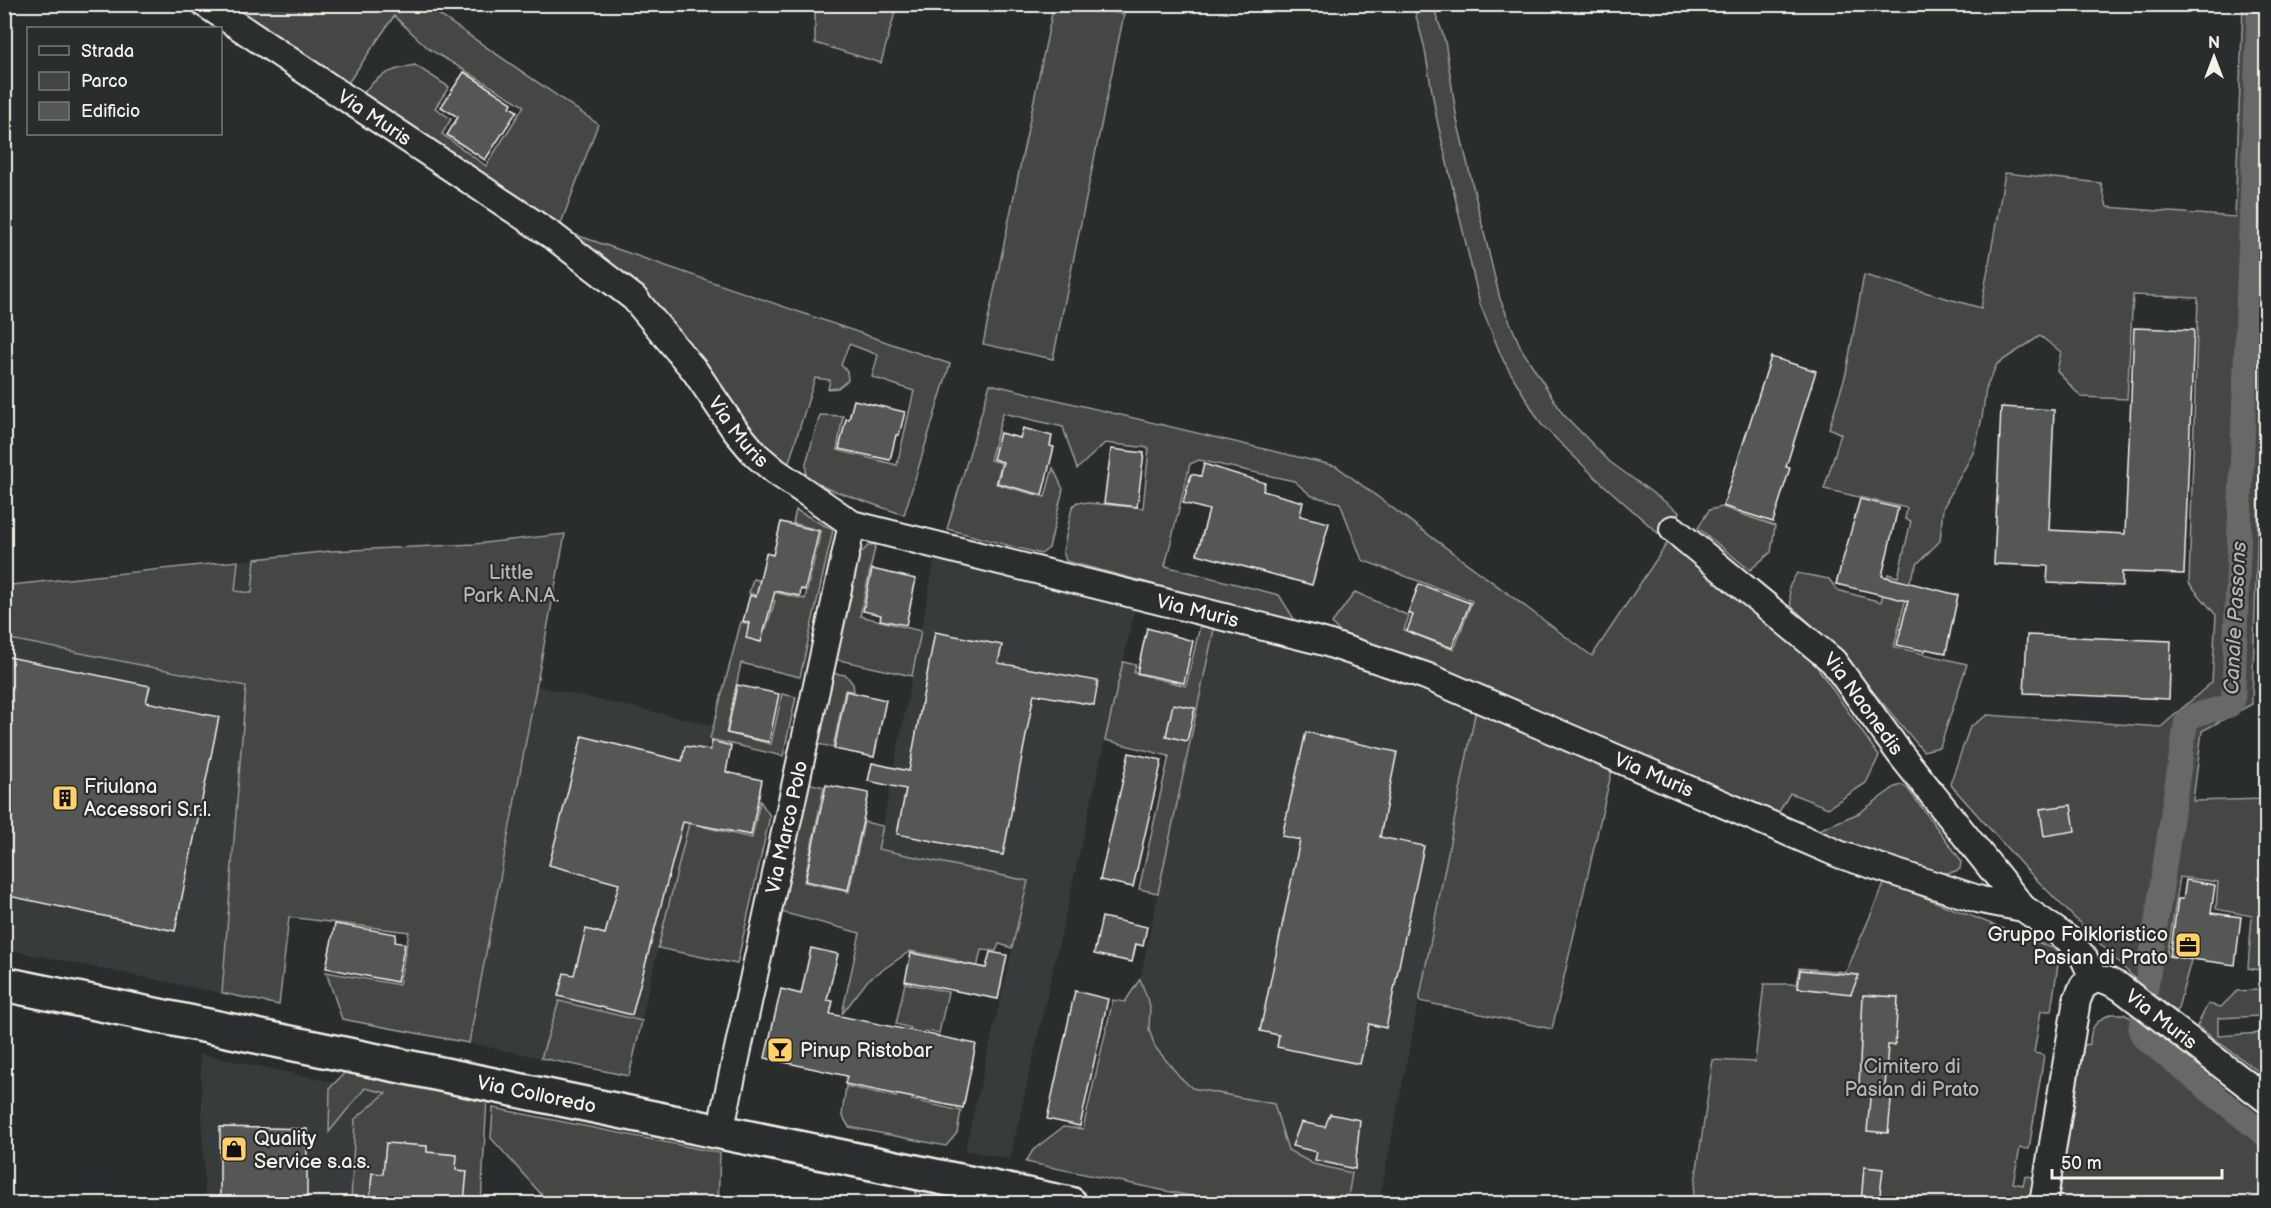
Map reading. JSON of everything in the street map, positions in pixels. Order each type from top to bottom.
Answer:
[{"type":"main road","name":"Via Colloredo","points":[[4,984],[1070,1203]]},
{"type":"street","name":"Via Muris","points":[[205,4],[553,236],[634,298],[695,371],[735,430],[756,455],[775,471],[852,524],[1313,639],[1358,653],[1426,676],[1841,855],[1981,900],[2023,908],[2068,939],[2084,958],[2094,980],[2106,980],[2120,987],[2266,1100]]},
{"type":"street","name":"Via Marco Polo","points":[[720,1132],[852,524]]},
{"type":"street","name":"Via Naonedis","points":[[1673,530],[1833,661],[1901,755],[2023,908]]},
{"type":"street","points":[[2043,1203],[2078,1000],[2083,986],[2094,980]]},
{"type":"shaded area","points":[[331,551],[279,1005],[5,949],[5,583],[11,585]]},
{"type":"shaded area","points":[[935,558],[1135,609],[1010,1159],[965,1150],[1028,881],[878,849]]},
{"type":"shaded area","points":[[1214,629],[1325,655],[1476,709],[1379,1203],[1224,1203],[1098,1177]]},
{"type":"shaded area","points":[[536,686],[713,725],[629,1076],[469,1043]]},
{"type":"shaded area","points":[[200,1054],[486,1114],[481,1203],[205,1203]]},
{"type":"green space","points":[[1054,4],[1074,5],[1124,14],[1053,359],[983,344]]},
{"type":"green space","points":[[226,5],[425,5],[598,124],[559,229],[950,364],[904,515],[806,481],[806,463],[820,415],[843,416],[837,450],[897,465],[914,391],[872,377],[878,355],[849,344],[841,365],[847,371],[848,380],[838,388],[828,389],[830,380],[815,378],[789,462],[780,467],[659,314],[361,96],[384,74],[415,65],[449,87],[435,108],[451,119],[442,134],[486,166],[524,106],[429,49],[394,16],[346,86]]},
{"type":"green space","points":[[815,5],[897,5],[881,63],[815,43]]},
{"type":"green space","points":[[1413,5],[1433,5],[1445,41],[1457,120],[1500,299],[1521,348],[1563,414],[1610,462],[1679,512],[1669,542],[1815,664],[1879,756],[1866,783],[1828,808],[1790,793],[1776,817],[1435,668],[1341,634],[1332,623],[1355,592],[1409,616],[1404,630],[1454,650],[1472,601],[1362,560],[1340,503],[1312,496],[1294,481],[1199,460],[1190,464],[1165,566],[1279,595],[1296,622],[1066,561],[1063,551],[1072,507],[1077,502],[1143,508],[1149,448],[1105,443],[1077,469],[1063,427],[1003,413],[990,460],[1001,463],[996,484],[1045,497],[1053,468],[1063,489],[1049,548],[1041,554],[947,529],[990,384],[1336,466],[1592,656],[1668,542],[1596,478],[1541,424],[1503,360],[1480,304],[1437,120],[1424,45]]},
{"type":"green space","points":[[2243,5],[2266,5],[2266,269],[2252,704],[2202,731],[2193,801],[2266,799],[2266,971],[2248,968],[2252,916],[2216,909],[2218,882],[2180,877],[2167,956],[2191,960],[2177,1012],[2136,980],[2022,865],[1950,784],[1970,727],[1987,715],[2161,727],[2212,682],[2216,615],[2189,583],[2198,298],[2133,295],[2127,399],[2081,397],[2057,371],[2061,352],[2040,336],[1997,364],[1986,388],[1974,451],[1943,508],[1940,541],[1918,563],[1910,580],[1894,647],[1967,664],[1940,747],[1923,751],[1832,643],[1791,606],[1789,587],[1797,573],[1829,579],[1837,590],[1881,602],[1888,574],[1898,577],[1911,521],[1905,519],[1907,508],[1824,489],[1841,434],[1829,428],[1846,373],[1864,275],[1981,308],[2005,173],[2101,183],[2107,207],[2235,217]]},
{"type":"green space","points":[[1722,507],[1775,526],[1771,552],[1750,570],[1698,528],[1709,510]]},
{"type":"green space","points":[[796,510],[833,530],[800,677],[741,663],[726,733],[771,744],[782,694],[796,697],[783,756],[710,739],[741,622],[766,629],[775,601],[749,593],[753,579],[766,582],[764,590],[805,599],[821,531],[793,523]]},
{"type":"green space","name":"Little Park A.N.A.","points":[[565,534],[469,1043],[342,1019],[326,972],[399,985],[409,932],[289,917],[279,1005],[222,993],[246,686],[5,638],[5,583],[11,585],[238,561],[235,591],[252,593],[255,559],[331,551],[475,544]]},
{"type":"green space","points":[[876,543],[860,616],[921,631],[912,676],[834,659],[856,558],[868,546]]},
{"type":"green space","points":[[1200,626],[1214,629],[1158,893],[1139,889],[1169,756],[1105,740],[1123,662],[1136,665],[1134,673],[1186,686]]},
{"type":"green space","points":[[831,673],[846,675],[853,684],[854,691],[845,690],[833,747],[817,744]]},
{"type":"green space","points":[[1476,709],[1612,770],[1552,1029],[1419,1001]]},
{"type":"green space","points":[[808,783],[824,787],[804,882],[849,892],[864,822],[883,826],[878,849],[1028,881],[1012,948],[999,944],[996,951],[981,950],[975,977],[956,960],[910,951],[868,980],[842,1014],[860,933],[781,912]]},
{"type":"green space","points":[[1902,785],[1908,789],[1955,852],[1961,861],[1960,869],[1947,873],[1909,868],[1887,862],[1814,832],[1859,813],[1895,787]]},
{"type":"green space","points":[[760,801],[770,816],[737,964],[658,948],[694,803],[708,806],[704,827],[752,838]]},
{"type":"green space","name":"Cimitero di Pasian di Prato","points":[[1885,882],[2060,951],[2051,1011],[2041,1011],[2034,1053],[2044,1055],[2029,1149],[2020,1148],[2013,1183],[2023,1185],[2025,1176],[2033,1177],[2029,1203],[1690,1204],[1713,1060],[1755,1062],[1764,984],[1797,984],[1799,968],[1846,972]]},
{"type":"green space","points":[[1140,979],[1150,1006],[1149,1029],[1155,1047],[1180,1077],[1192,1088],[1274,1104],[1288,1150],[1313,1164],[1352,1173],[1347,1203],[1224,1203],[1026,1162],[1033,1150],[1063,1127],[1083,1129],[1113,1000],[1125,1002]]},
{"type":"green space","points":[[905,983],[948,992],[939,1033],[925,1031],[912,1100],[961,1111],[957,1133],[946,1146],[849,1127],[842,1115],[846,1086],[896,1097],[911,1028],[896,1024]]},
{"type":"green space","points":[[2237,991],[2266,991],[2266,1077],[2197,1026],[2208,1004],[2221,1007]],"holes":[[[2260,1016],[2261,1033],[2218,1036],[2218,1018]]]},
{"type":"green space","points":[[559,1001],[642,1021],[629,1076],[541,1058]]},
{"type":"green space","points":[[2110,1014],[2124,1014],[2134,1020],[2266,1121],[2266,1203],[2058,1203],[2084,1045],[2090,1044],[2094,1026]]},
{"type":"green space","points":[[347,1070],[487,1099],[481,1203],[351,1203],[355,1119],[386,1093],[365,1088],[329,1132],[330,1088]]},
{"type":"green space","points":[[493,1108],[720,1153],[718,1203],[549,1203],[491,1138]]},
{"type":"green space","points":[[916,1186],[983,1200],[983,1203],[915,1204]]},
{"type":"building","points":[[464,72],[512,103],[510,107],[517,111],[485,160],[447,135],[458,117],[441,107]]},
{"type":"building","points":[[2134,328],[2194,330],[2184,574],[2122,572],[2122,586],[2047,583],[2048,566],[1994,564],[2001,407],[2054,410],[2049,530],[2125,534]]},
{"type":"building","points":[[1771,357],[1816,371],[1786,467],[1790,468],[1773,522],[1723,506]]},
{"type":"building","points":[[854,400],[905,412],[890,460],[839,449],[846,419],[849,419]]},
{"type":"building","points":[[1023,428],[1052,436],[1050,446],[1054,447],[1042,495],[997,483],[1003,462],[993,459],[1000,433],[1020,438]]},
{"type":"building","points":[[1111,449],[1144,453],[1137,507],[1104,503]]},
{"type":"building","points":[[1204,464],[1265,483],[1263,491],[1303,502],[1300,516],[1329,523],[1312,585],[1197,554],[1209,510],[1183,503],[1191,474],[1201,476]]},
{"type":"building","points":[[1860,499],[1898,508],[1882,576],[1958,595],[1946,653],[1897,645],[1908,601],[1836,584]]},
{"type":"building","points":[[781,522],[819,531],[805,590],[801,589],[800,596],[775,591],[761,642],[746,638],[749,623],[743,621],[750,595],[756,597],[766,553],[773,555]]},
{"type":"building","points":[[872,569],[916,579],[906,625],[880,620],[881,615],[863,611]]},
{"type":"building","points":[[1419,584],[1470,603],[1452,648],[1407,631],[1413,615],[1408,613]]},
{"type":"building","points":[[1147,628],[1193,641],[1184,683],[1137,673]]},
{"type":"building","points":[[935,632],[1002,645],[998,663],[1098,681],[1094,705],[1034,694],[1003,855],[897,834],[906,789],[868,781],[872,763],[909,771]]},
{"type":"building","points":[[2027,635],[2171,641],[2169,699],[2024,693]]},
{"type":"building","points":[[4,656],[150,686],[146,702],[219,717],[175,931],[4,895]]},
{"type":"building","points":[[737,685],[779,694],[769,742],[727,733]]},
{"type":"building","points":[[846,691],[886,700],[874,757],[834,749]]},
{"type":"building","points":[[1173,704],[1195,708],[1187,741],[1166,736]]},
{"type":"building","points":[[1306,732],[1397,752],[1380,837],[1424,846],[1386,1028],[1369,1024],[1360,1064],[1277,1047],[1279,1035],[1260,1031],[1300,840],[1282,836]]},
{"type":"building","points":[[582,736],[682,761],[685,746],[710,750],[712,741],[731,746],[726,772],[762,780],[751,835],[683,822],[632,1015],[558,996],[564,973],[574,975],[586,929],[605,934],[619,884],[549,865]]},
{"type":"building","points":[[1129,753],[1162,760],[1133,887],[1100,880]]},
{"type":"building","points":[[826,785],[869,793],[848,890],[805,881]]},
{"type":"building","points":[[2071,805],[2075,831],[2044,836],[2040,809]]},
{"type":"building","points":[[2186,880],[2215,885],[2211,913],[2241,917],[2235,965],[2170,956],[2178,899],[2183,899]]},
{"type":"building","points":[[1102,917],[1147,927],[1143,946],[1136,944],[1132,962],[1094,954]]},
{"type":"building","points":[[335,924],[396,934],[395,942],[405,944],[397,982],[326,968]]},
{"type":"building","points":[[811,948],[838,954],[827,1000],[833,1001],[830,1014],[976,1044],[963,1108],[845,1084],[847,1076],[765,1058],[781,989],[801,994]]},
{"type":"building","points":[[990,952],[1007,955],[998,999],[905,981],[911,953],[986,968]]},
{"type":"building","points":[[1800,970],[1859,975],[1851,994],[1798,988]]},
{"type":"building","points":[[1075,991],[1108,999],[1080,1126],[1047,1119]]},
{"type":"building","points":[[1863,995],[1898,997],[1895,1045],[1888,1045],[1885,1087],[1859,1086]]},
{"type":"building","points":[[1871,1088],[1892,1090],[1888,1133],[1867,1131]]},
{"type":"building","points":[[1330,1114],[1360,1120],[1355,1169],[1315,1160],[1317,1152],[1292,1146],[1301,1122],[1325,1127]]},
{"type":"building","points":[[220,1127],[307,1129],[307,1203],[220,1203]]},
{"type":"building","points":[[386,1143],[427,1146],[427,1152],[457,1155],[456,1170],[467,1171],[464,1203],[370,1197],[372,1173],[383,1174]]},
{"type":"building","points":[[1864,1167],[1883,1169],[1879,1203],[1861,1203]]},
{"type":"waterway","name":"Canale Passons","points":[[2259,4],[2233,701],[2229,706],[2194,715],[2186,722],[2140,1031],[2144,1038],[2266,1136]]},
{"type":"place","name":"Friulana Accessori S.r.l.","points":[[65,798]]},
{"type":"place","name":"Gruppo Folkloristico Pasian di Prato","points":[[2188,945]]},
{"type":"place","name":"Pinup Ristobar","points":[[780,1050]]},
{"type":"place","name":"Quality Service s.a.s.","points":[[234,1149]]}]
